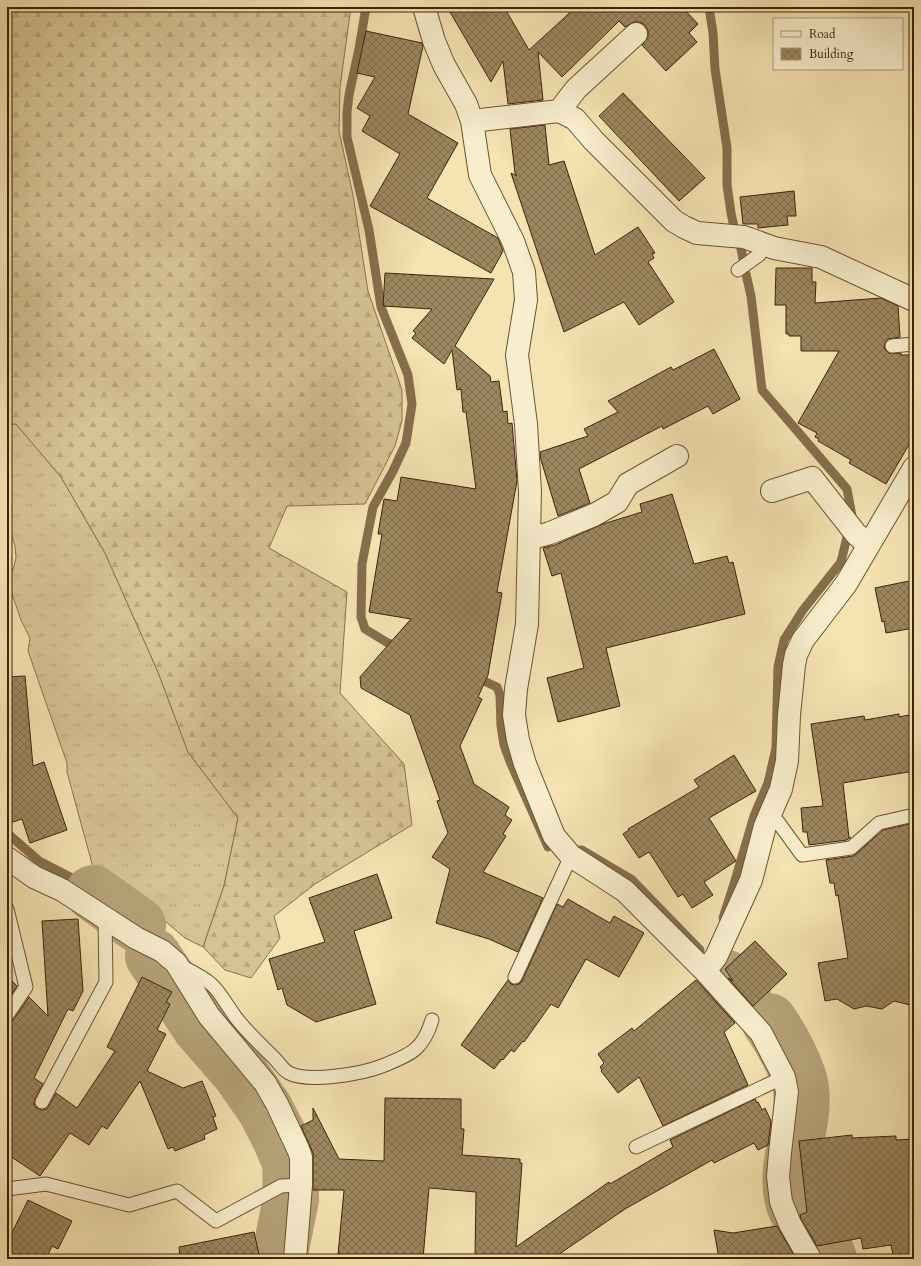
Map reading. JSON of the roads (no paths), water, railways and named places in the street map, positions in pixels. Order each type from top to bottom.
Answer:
[{"type":"street","points":[[424,7],[434,41],[444,65],[466,104],[472,121],[480,175],[513,241],[524,272],[526,300],[517,355],[526,424],[530,492],[529,539],[527,624],[516,689],[514,715],[518,740],[525,764],[554,836],[571,856],[625,891],[705,972],[761,1033],[784,1077],[787,1092],[778,1177],[781,1202],[790,1224],[810,1259]]},
{"type":"street","points":[[559,111],[576,89],[636,34]]},
{"type":"street","points":[[472,121],[559,111],[575,119],[594,141],[674,221],[684,227],[697,232],[744,237],[774,248],[821,257],[914,300]]},
{"type":"street","points":[[529,539],[550,533],[594,515],[617,502],[628,484],[677,456]]},
{"type":"street","points":[[705,972],[716,957],[751,880],[765,826],[780,789],[787,761],[789,716],[796,655],[803,640],[846,584],[863,540],[914,468]]},
{"type":"street","points":[[772,491],[812,478],[863,540]]},
{"type":"street","points":[[7,858],[34,877],[62,890],[136,938],[162,951],[176,963],[209,1016],[265,1083],[277,1104],[301,1157],[293,1185],[295,1259]]},
{"type":"lane","points":[[738,270],[759,255],[766,245]]},
{"type":"lane","points":[[892,346],[914,344]]},
{"type":"lane","points":[[769,816],[778,822],[802,855],[851,848],[879,823],[914,815]]},
{"type":"lane","points":[[515,977],[571,856]]},
{"type":"lane","points":[[7,909],[26,987],[7,1015]]},
{"type":"lane","points":[[42,1102],[106,982],[105,918]]},
{"type":"lane","points":[[176,963],[212,984],[238,1020],[277,1061],[283,1070],[297,1076],[342,1076],[373,1070],[412,1053],[423,1042],[429,1031],[432,1020]]},
{"type":"lane","points":[[636,1147],[784,1077]]},
{"type":"lane","points":[[7,1189],[46,1184],[129,1205],[177,1191],[216,1221],[293,1185]]},
{"type":"waterway","points":[[366,7],[349,95],[347,137],[369,230],[381,307],[408,375],[412,404],[406,443],[393,471],[373,507],[362,564],[361,617],[365,629],[388,643],[400,648]]},
{"type":"waterway","points":[[709,7],[713,33],[715,69],[727,148],[727,185],[734,227]]},
{"type":"waterway","points":[[740,244],[743,259]]},
{"type":"waterway","points":[[723,918],[754,816],[768,783],[776,748],[778,667],[784,640],[803,610],[841,562],[852,516],[847,489],[762,390],[751,296],[746,274]]},
{"type":"waterway","points":[[475,677],[497,687],[500,695],[501,726],[504,745],[548,847]]},
{"type":"waterway","points":[[7,833],[39,861],[78,881],[93,893]]},
{"type":"waterway","points":[[579,850],[582,850],[631,879],[700,950]]},
{"type":"waterway","points":[[93,893],[138,925]]},
{"type":"waterway","points":[[153,956],[200,1027],[240,1073],[265,1109],[290,1162],[291,1199],[279,1259]]},
{"type":"waterway","points":[[727,978],[743,995]]},
{"type":"waterway","points":[[769,1021],[784,1045],[800,1081],[802,1103],[792,1158],[791,1172],[793,1201],[799,1214],[820,1238],[829,1259]]}]
